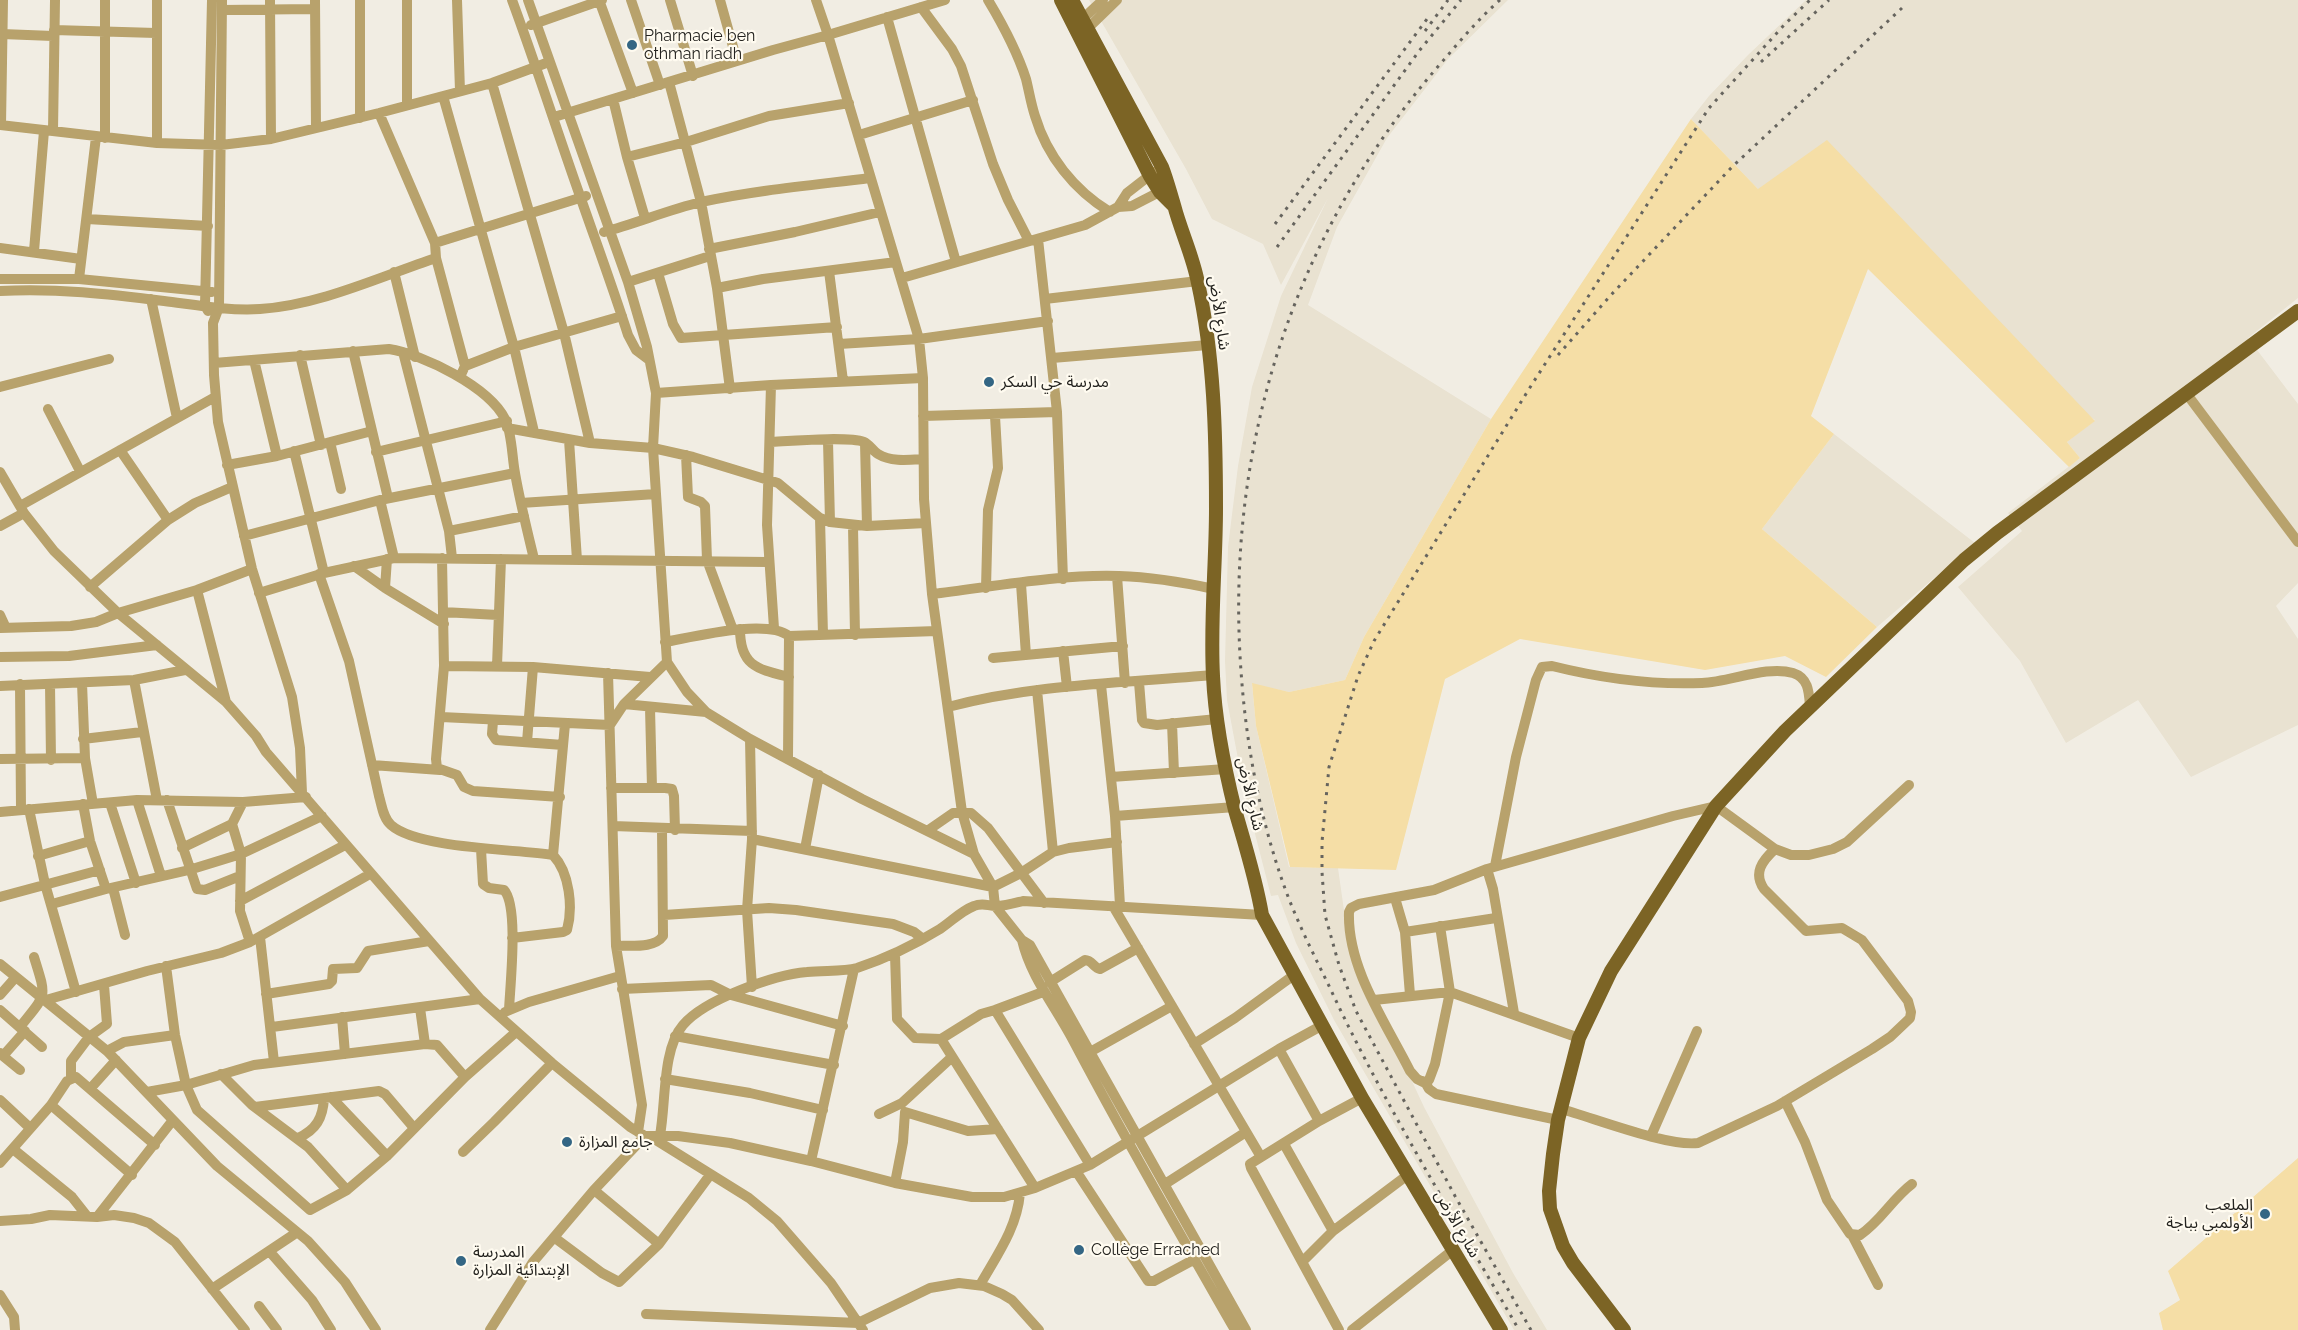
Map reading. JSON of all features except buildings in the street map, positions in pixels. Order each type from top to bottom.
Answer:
[{"type":"main road","name":"شارع الأرض","points":[[1061,0],[1081,27],[1162,167],[1165,189],[1174,206],[1198,281],[1208,345],[1215,476],[1213,675],[1217,719],[1226,770],[1257,883],[1262,915],[1362,1098],[1500,1330]]},
{"type":"main road","name":"شارع الأرض","points":[[1072,0],[1081,27],[1150,176],[1165,189]]},
{"type":"main road","points":[[1624,1330],[1563,1246],[1550,1209],[1549,1191],[1560,1114],[1579,1038],[1611,971],[1716,806],[1809,707],[1964,560],[2298,311]]},
{"type":"main road","points":[[1607,1308],[1616,1330]]},
{"type":"street","points":[[3,0],[0,125],[100,137],[156,143],[216,144],[272,139],[492,83],[549,62]]},
{"type":"street","points":[[34,251],[48,131],[55,0]]},
{"type":"street","points":[[79,279],[100,137],[105,0]]},
{"type":"street","points":[[156,143],[157,0]]},
{"type":"street","points":[[212,0],[219,307],[213,323],[215,397],[227,465],[252,569],[292,697],[304,795]]},
{"type":"street","points":[[360,0],[360,118]]},
{"type":"street","points":[[407,0],[407,105]]},
{"type":"street","points":[[457,0],[460,91]]},
{"type":"street","points":[[512,0],[633,346],[648,359]]},
{"type":"street","points":[[528,0],[643,330],[656,393],[653,448],[667,662],[687,692],[706,712],[750,739],[974,854]]},
{"type":"street","points":[[522,28],[600,0],[633,93]]},
{"type":"street","points":[[631,0],[686,142],[701,202],[717,288],[730,389]]},
{"type":"street","points":[[670,0],[693,76]]},
{"type":"street","points":[[720,0],[737,61]]},
{"type":"street","points":[[816,0],[859,135],[919,339],[923,378],[926,523],[932,594],[962,812],[974,854],[993,887],[995,906],[1022,940],[1030,945],[1246,1330]]},
{"type":"street","points":[[554,117],[945,0]]},
{"type":"street","points":[[988,0],[1012,44],[1025,78],[1035,116],[1052,156],[1080,189],[1114,210]]},
{"type":"street","points":[[1081,27],[1103,0]]},
{"type":"street","points":[[1081,27],[1118,0]]},
{"type":"street","points":[[213,323],[205,306],[208,226],[216,144],[222,5],[315,5],[316,128]]},
{"type":"street","points":[[271,5],[272,139]]},
{"type":"street","points":[[921,7],[952,49],[973,100],[993,164],[1008,200],[1034,240],[1048,321],[1057,412],[1063,579]]},
{"type":"street","points":[[887,17],[956,262]]},
{"type":"street","points":[[2,34],[105,31],[156,33]]},
{"type":"street","points":[[492,83],[564,333],[590,443]]},
{"type":"street","points":[[443,96],[514,347],[534,432]]},
{"type":"street","points":[[613,99],[645,218]]},
{"type":"street","points":[[859,135],[973,100]]},
{"type":"street","points":[[627,157],[686,142],[769,116],[849,103]]},
{"type":"street","points":[[379,113],[435,243],[436,258],[465,366],[460,377]]},
{"type":"street","points":[[1114,210],[1127,193],[1162,167]]},
{"type":"street","points":[[595,235],[701,202],[870,178]]},
{"type":"street","points":[[902,278],[1085,225],[1114,210],[1132,206],[1165,189]]},
{"type":"street","points":[[435,243],[480,227],[596,193]]},
{"type":"street","points":[[628,282],[709,253],[880,212]]},
{"type":"street","points":[[87,219],[208,226]]},
{"type":"street","points":[[0,248],[81,259]]},
{"type":"street","points":[[0,291],[50,289],[205,306],[261,309],[308,300],[436,258]]},
{"type":"street","points":[[717,288],[763,279],[896,262]]},
{"type":"street","points":[[829,271],[843,381]]},
{"type":"street","points":[[394,272],[416,357]]},
{"type":"street","points":[[658,273],[668,311],[679,336],[686,339],[837,327]]},
{"type":"street","points":[[0,279],[79,279],[218,293]]},
{"type":"street","points":[[1045,299],[1198,281]]},
{"type":"street","points":[[151,299],[177,418]]},
{"type":"street","points":[[465,366],[514,347],[622,316]]},
{"type":"street","points":[[839,344],[919,339],[1048,321]]},
{"type":"street","points":[[1052,358],[1208,345]]},
{"type":"street","points":[[214,363],[377,349],[403,352],[460,377],[487,396],[507,425],[534,559]]},
{"type":"street","points":[[353,351],[372,431],[384,499],[391,559],[385,588]]},
{"type":"street","points":[[403,352],[424,442],[449,531],[443,612],[444,666],[436,759],[440,770]]},
{"type":"street","points":[[300,355],[341,489]]},
{"type":"street","points":[[0,387],[109,359]]},
{"type":"street","points":[[254,360],[277,456]]},
{"type":"street","points":[[656,393],[923,378]]},
{"type":"street","points":[[771,385],[767,525],[774,628]]},
{"type":"street","points":[[2186,393],[2298,542]]},
{"type":"street","points":[[0,526],[80,471],[215,397]]},
{"type":"street","points":[[48,409],[80,471]]},
{"type":"street","points":[[923,416],[995,416],[1057,412]]},
{"type":"street","points":[[986,588],[988,510],[998,468],[995,416]]},
{"type":"street","points":[[376,452],[507,425],[569,440],[653,448],[769,479],[788,490],[825,520],[853,526],[926,523]]},
{"type":"street","points":[[227,465],[277,456],[372,431]]},
{"type":"street","points":[[569,440],[577,560]]},
{"type":"street","points":[[824,635],[828,441]]},
{"type":"street","points":[[770,442],[865,442],[875,453],[884,458],[923,459]]},
{"type":"street","points":[[865,442],[867,526]]},
{"type":"street","points":[[120,450],[168,520]]},
{"type":"street","points":[[294,451],[321,574],[349,661],[383,812],[391,825],[417,837],[481,849],[553,855]]},
{"type":"street","points":[[686,455],[688,497],[705,506],[707,560],[736,630],[741,650],[749,661],[766,672],[789,678]]},
{"type":"street","points":[[0,472],[22,509],[54,551],[118,613],[226,702],[370,874],[497,1016],[552,1063],[649,1135],[749,1198],[777,1221],[831,1283],[861,1326]]},
{"type":"street","points":[[244,536],[384,499],[515,472]]},
{"type":"street","points":[[90,586],[168,520],[195,502],[232,487]]},
{"type":"street","points":[[521,503],[656,494]]},
{"type":"street","points":[[449,531],[524,516]]},
{"type":"street","points":[[853,526],[855,635]]},
{"type":"street","points":[[260,593],[321,574],[391,559],[768,562]]},
{"type":"street","points":[[497,666],[501,559]]},
{"type":"street","points":[[354,566],[444,624]]},
{"type":"street","points":[[0,615],[3,628],[84,624],[197,590],[252,569]]},
{"type":"street","points":[[932,594],[1063,579],[1117,576],[1150,578],[1214,589]]},
{"type":"street","points":[[1117,576],[1125,683]]},
{"type":"street","points":[[1021,584],[1026,655]]},
{"type":"street","points":[[197,590],[226,702]]},
{"type":"street","points":[[443,612],[498,615]]},
{"type":"street","points":[[665,642],[736,630],[774,628],[789,636],[937,631]]},
{"type":"street","points":[[788,758],[789,636]]},
{"type":"street","points":[[0,657],[69,656],[157,645]]},
{"type":"street","points":[[993,658],[1123,646]]},
{"type":"street","points":[[1063,651],[1066,687]]},
{"type":"street","points":[[610,725],[624,704],[650,676],[667,662]]},
{"type":"street","points":[[444,666],[533,667],[650,676]]},
{"type":"street","points":[[1514,1013],[1496,918],[1491,868],[1516,757],[1536,680],[1542,667],[1552,666],[1612,678],[1687,683],[1721,681],[1757,673],[1785,672],[1794,674],[1805,681],[1808,687],[1809,707]]},
{"type":"street","points":[[527,742],[533,667]]},
{"type":"street","points":[[0,686],[134,680],[185,670]]},
{"type":"street","points":[[608,673],[616,946],[649,1135]]},
{"type":"street","points":[[948,707],[1037,690],[1213,675]]},
{"type":"street","points":[[134,680],[142,732],[162,800],[182,848],[194,885],[201,891],[240,876]]},
{"type":"street","points":[[1139,682],[1144,723],[1157,725],[1217,719]]},
{"type":"street","points":[[82,683],[83,739],[90,841],[100,870],[110,888],[124,935]]},
{"type":"street","points":[[20,684],[20,760],[25,809],[76,992]]},
{"type":"street","points":[[50,684],[51,760]]},
{"type":"street","points":[[1101,685],[1117,842],[1117,906],[1138,948],[1261,1157]]},
{"type":"street","points":[[1037,690],[1053,852]]},
{"type":"street","points":[[624,704],[706,712]]},
{"type":"street","points":[[650,708],[652,788]]},
{"type":"street","points":[[441,717],[610,725]]},
{"type":"street","points":[[493,721],[492,734],[496,740],[563,745]]},
{"type":"street","points":[[1172,723],[1174,773]]},
{"type":"street","points":[[512,938],[567,930],[569,917],[567,887],[561,865],[553,855],[565,724]]},
{"type":"street","points":[[83,739],[142,732]]},
{"type":"street","points":[[750,739],[752,835],[747,910],[752,987]]},
{"type":"street","points":[[0,759],[85,758]]},
{"type":"street","points":[[372,765],[440,770],[457,775],[464,787],[473,791],[560,797]]},
{"type":"street","points":[[1111,777],[1226,770]]},
{"type":"street","points":[[805,849],[819,775]]},
{"type":"street","points":[[1775,849],[1760,865],[1759,882],[1764,889],[1806,931],[1842,928],[1862,940],[1908,1002],[1911,1012],[1908,1021],[1890,1036],[1785,1101],[1698,1143],[1651,1136],[1560,1114],[1436,1094],[1410,1071],[1362,974],[1353,947],[1349,912],[1351,908],[1359,904],[1450,885],[1491,868],[1716,806],[1783,853],[1798,856],[1820,853],[1840,846],[1909,784]]},
{"type":"street","points":[[611,788],[668,788],[673,791],[675,830]]},
{"type":"street","points":[[0,812],[137,800],[243,802],[304,795]]},
{"type":"street","points":[[137,800],[160,876]]},
{"type":"street","points":[[110,802],[136,883]]},
{"type":"street","points":[[182,848],[232,824],[243,802]]},
{"type":"street","points":[[1115,816],[1235,807]]},
{"type":"street","points":[[927,831],[953,813],[971,813],[988,828],[1044,903]]},
{"type":"street","points":[[52,904],[189,870],[241,854],[322,816]]},
{"type":"street","points":[[232,824],[241,854],[240,911],[255,940],[272,1027],[274,1062]]},
{"type":"street","points":[[613,826],[752,835],[805,849],[993,887],[1021,873],[1053,852],[1117,842]]},
{"type":"street","points":[[616,946],[652,944],[660,940],[664,932],[662,829]]},
{"type":"street","points":[[38,856],[90,841]]},
{"type":"street","points":[[240,902],[345,845]]},
{"type":"street","points":[[481,849],[483,884],[489,888],[504,890],[510,898],[512,938],[509,1010]]},
{"type":"street","points":[[0,897],[100,870]]},
{"type":"street","points":[[44,999],[221,953],[255,940],[370,874]]},
{"type":"street","points":[[1395,898],[1405,932],[1410,995]]},
{"type":"street","points":[[490,1330],[533,1262],[594,1190],[649,1135],[663,1116],[665,1079],[675,1036],[682,1025],[712,1001],[804,972],[854,969],[895,954],[923,939],[968,908],[983,903],[995,906],[1023,901],[1262,915]]},
{"type":"street","points":[[664,915],[770,908],[796,910],[883,922],[908,929],[923,939]]},
{"type":"street","points":[[1405,932],[1496,918]]},
{"type":"street","points":[[1425,1082],[1430,1080],[1435,1064],[1450,992],[1440,926]]},
{"type":"street","points":[[1022,940],[1043,992],[1070,1034],[1127,1142],[1235,1330]]},
{"type":"street","points":[[266,994],[329,984],[332,981],[333,969],[357,968],[368,951],[429,941]]},
{"type":"street","points":[[1050,982],[1085,960],[1100,969],[1138,948]]},
{"type":"street","points":[[895,954],[897,1019],[915,1038],[941,1039],[971,1019],[1043,992]]},
{"type":"street","points":[[20,1070],[2,1055],[44,999],[43,983],[34,957]]},
{"type":"street","points":[[0,964],[107,1051],[217,1166],[308,1241],[345,1282],[376,1330]]},
{"type":"street","points":[[166,966],[186,1085],[202,1115],[310,1209],[347,1190],[387,1156],[465,1077],[516,1032]]},
{"type":"street","points":[[811,1161],[854,969]]},
{"type":"street","points":[[1194,1044],[1235,1018],[1294,975]]},
{"type":"street","points":[[497,1016],[509,1010],[620,976]]},
{"type":"street","points":[[0,995],[15,978]]},
{"type":"street","points":[[622,989],[706,984],[731,995],[843,1026]]},
{"type":"street","points":[[0,1163],[51,1105],[71,1078],[71,1061],[89,1036],[106,1024],[108,1016],[104,985]]},
{"type":"street","points":[[1374,1000],[1450,992],[1579,1038]]},
{"type":"street","points":[[272,1027],[480,999]]},
{"type":"street","points":[[1090,1052],[1172,1006]]},
{"type":"street","points":[[420,1008],[425,1044]]},
{"type":"street","points":[[0,1010],[42,1047]]},
{"type":"street","points":[[995,1010],[1090,1165]]},
{"type":"street","points":[[342,1017],[345,1054]]},
{"type":"street","points":[[649,1135],[714,1140],[811,1161],[895,1183],[983,1198],[1004,1197],[1035,1188],[1090,1165],[1279,1049],[1321,1026]]},
{"type":"street","points":[[1651,1136],[1697,1031]]},
{"type":"street","points":[[107,1051],[124,1042],[176,1035]]},
{"type":"street","points":[[675,1036],[834,1065]]},
{"type":"street","points":[[941,1039],[1035,1188]]},
{"type":"street","points":[[147,1092],[186,1085],[274,1062],[425,1044],[442,1050],[465,1077]]},
{"type":"street","points":[[1279,1049],[1319,1121]]},
{"type":"street","points":[[879,1114],[903,1107],[952,1057]]},
{"type":"street","points":[[90,1089],[116,1060]]},
{"type":"street","points":[[463,1152],[552,1063]]},
{"type":"street","points":[[222,1074],[255,1107],[298,1138],[333,1172],[347,1190]]},
{"type":"street","points":[[71,1078],[80,1079],[156,1145]]},
{"type":"street","points":[[665,1079],[750,1093],[823,1110]]},
{"type":"street","points":[[255,1107],[379,1091],[385,1094],[414,1128]]},
{"type":"street","points":[[298,1138],[313,1130],[328,1098]]},
{"type":"street","points":[[328,1098],[387,1156]]},
{"type":"street","points":[[1339,1330],[1251,1168],[1251,1162],[1362,1098]]},
{"type":"street","points":[[0,1100],[30,1128]]},
{"type":"street","points":[[1785,1101],[1805,1142],[1827,1200],[1840,1222],[1852,1235],[1878,1285]]},
{"type":"street","points":[[51,1105],[132,1175]]},
{"type":"street","points":[[903,1107],[968,1131],[998,1130]]},
{"type":"street","points":[[895,1183],[903,1142],[903,1107]]},
{"type":"street","points":[[92,1216],[132,1175],[173,1120]]},
{"type":"street","points":[[1165,1184],[1246,1132]]},
{"type":"street","points":[[1284,1144],[1333,1231]]},
{"type":"street","points":[[13,1149],[92,1216]]},
{"type":"street","points":[[1076,1172],[1148,1281],[1154,1281],[1195,1259]]},
{"type":"street","points":[[1302,1262],[1333,1231],[1409,1174]]},
{"type":"street","points":[[555,1238],[620,1282],[659,1244],[710,1175]]},
{"type":"street","points":[[1852,1235],[1860,1235],[1870,1228],[1896,1197],[1912,1184]]},
{"type":"street","points":[[594,1190],[659,1244]]},
{"type":"street","points":[[980,1285],[1017,1218],[1020,1193]]},
{"type":"street","points":[[0,1221],[50,1215],[126,1216],[149,1223],[175,1242],[245,1330]]},
{"type":"street","points":[[212,1289],[296,1233]]},
{"type":"street","points":[[1352,1330],[1453,1250]]},
{"type":"street","points":[[270,1252],[312,1300],[331,1330]]},
{"type":"street","points":[[646,1314],[808,1325],[861,1326],[930,1288],[959,1283],[980,1285],[1012,1300],[1039,1330]]},
{"type":"street","points":[[0,1296],[14,1317],[15,1330]]},
{"type":"street","points":[[259,1306],[277,1330]]},
{"type":"shaded area","points":[[1089,0],[1508,0],[1448,59],[1387,138],[1337,227],[1308,305],[1491,419],[1364,637],[1345,680],[1289,692],[1252,684],[1256,726],[1289,867],[1338,868],[1349,946],[1424,1107],[1513,1273],[1547,1330],[1514,1330],[1334,1020],[1296,943],[1278,895],[1271,896],[1244,791],[1227,700],[1225,661],[1228,547],[1238,466],[1252,387],[1281,296],[1328,198],[1281,285],[1263,244],[1212,219],[1186,169]]},
{"type":"shaded area","points":[[1806,0],[2298,0],[2298,298],[2248,338],[2298,404],[2298,583],[2276,606],[2298,639],[2298,725],[2191,777],[2138,700],[2066,743],[2020,661],[1958,587],[2022,531],[2008,513],[2080,458],[2067,442],[2095,420],[1758,189],[1691,119],[1709,96],[1748,55]]},
{"type":"shaded area","points":[[1691,119],[1758,189],[1827,140],[2095,421],[2067,442],[2080,458],[2069,467],[1868,269],[1811,416],[1834,434],[1762,529],[1877,627],[1826,677],[1785,656],[1705,670],[1520,639],[1445,679],[1396,870],[1290,867],[1256,726],[1252,683],[1289,692],[1345,680],[1364,637],[1491,419]]},
{"type":"shaded area","points":[[1834,434],[1975,543],[1877,627],[1762,529]]},
{"type":"shaded area","name":"الملعب الأولمبي بباجة","points":[[2298,1158],[2298,1330],[2163,1330],[2159,1313],[2180,1300],[2168,1271]]},
{"type":"railway","points":[[1425,31],[1448,0]]},
{"type":"railway","points":[[1277,247],[1419,51],[1461,0]]},
{"type":"railway","points":[[1500,0],[1474,25],[1435,70],[1385,135],[1342,204],[1306,276],[1278,351],[1257,429],[1244,508],[1239,589],[1241,671],[1250,751],[1260,803],[1287,894],[1298,922],[1351,1032],[1421,1161],[1519,1330]]},
{"type":"railway","points":[[1531,1330],[1455,1196],[1356,1011],[1339,965],[1325,915],[1322,872],[1322,842],[1329,767],[1358,676],[1374,641],[1529,389],[1709,108],[1785,24],[1810,0]]},
{"type":"railway","points":[[1761,62],[1829,0]]},
{"type":"railway","points":[[1558,355],[1611,295],[1732,167],[1902,8]]},
{"type":"railway","points":[[1275,224],[1427,19]]},
{"type":"place","name":"Pharmacie ben othman riadh","points":[[632,45]]},
{"type":"place","name":"مدرسة حي السكر","points":[[989,382]]},
{"type":"place","name":"جامع المزارة","points":[[567,1142]]},
{"type":"place","name":"الملعب الأولمبي بباجة","points":[[2265,1214]]},
{"type":"place","name":"Collège Errached","points":[[1079,1250]]},
{"type":"place","name":"المدرسة الإبتدائية المزارة","points":[[461,1261]]}]
